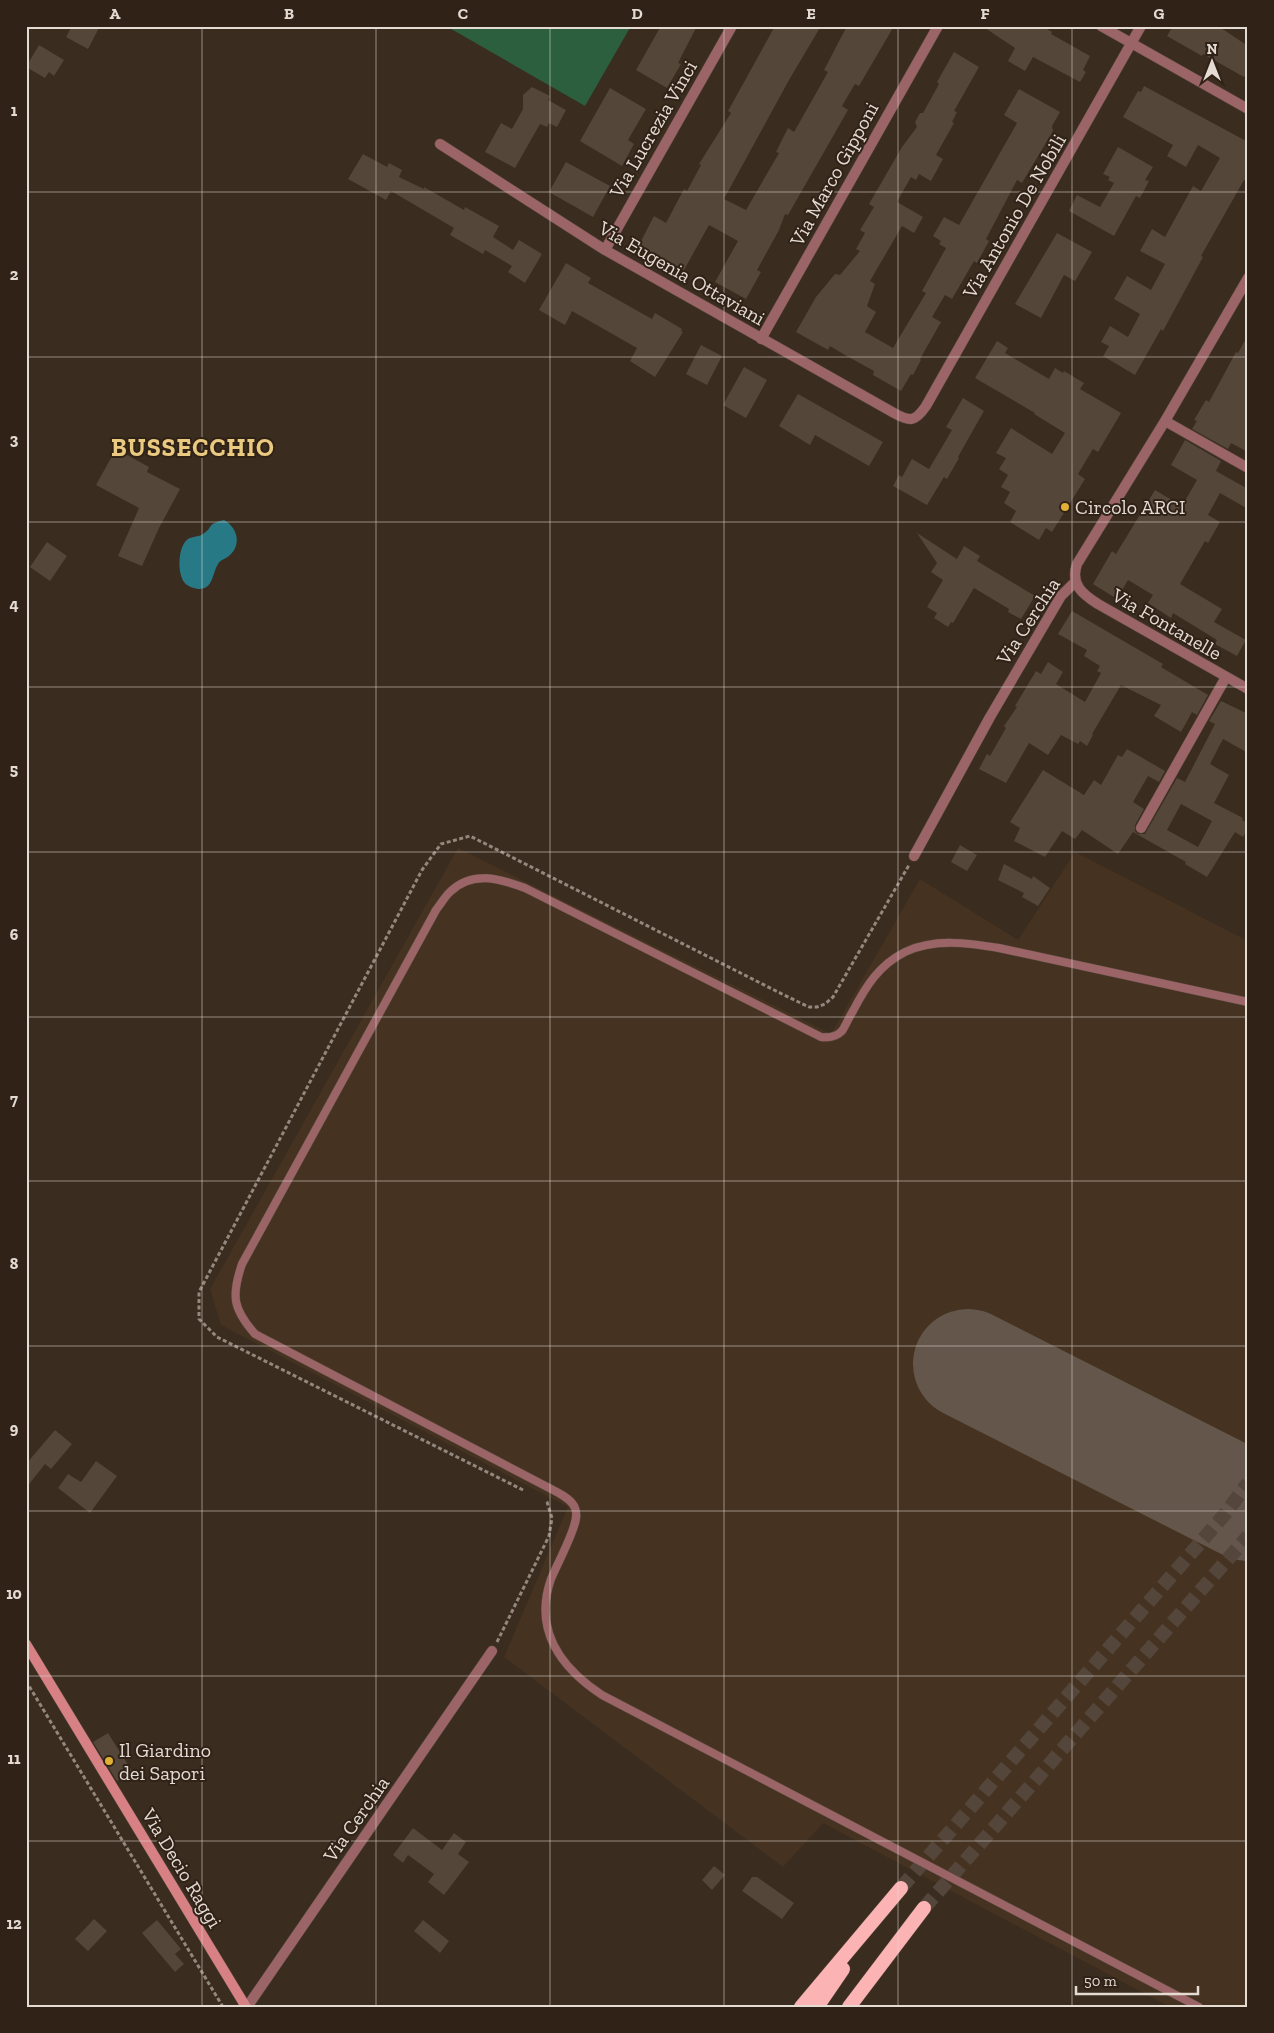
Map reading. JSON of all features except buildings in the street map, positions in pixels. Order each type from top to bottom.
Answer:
[{"type":"highway","points":[[801,2007],[901,1888]]},
{"type":"highway","points":[[849,2007],[924,1908]]},
{"type":"highway","points":[[817,2007],[883,1910]]},
{"type":"highway","points":[[860,2007],[904,1934]]},
{"type":"main road","name":"Via Decio Raggi","points":[[26,1644],[246,2007]]},
{"type":"street","name":"Via Lucrezia Vinci","points":[[605,250],[732,26]]},
{"type":"street","name":"Via Marco Gipponi","points":[[761,339],[938,26]]},
{"type":"street","points":[[1101,26],[1248,109]]},
{"type":"street","name":"Via Antonio De Nobili","points":[[912,420],[921,414],[926,406],[1141,26]]},
{"type":"street","name":"Via Eugenia Ottaviani","points":[[440,144],[605,250],[894,413],[907,420],[912,420]]},
{"type":"street","name":"Via Cerchia","points":[[914,856],[994,709],[1061,596],[1075,582],[1077,564],[1165,421],[1248,278]]},
{"type":"street","points":[[1237,296],[1248,302]]},
{"type":"street","points":[[1165,421],[1248,468]]},
{"type":"street","name":"Via Fontanelle","points":[[1075,582],[1081,592],[1098,604],[1248,689]]},
{"type":"street","points":[[1141,828],[1226,677]]},
{"type":"street","name":"Via Cerchia","points":[[246,2007],[492,1651]]},
{"type":"lane","points":[[1198,2007],[602,1695],[583,1682],[558,1655],[550,1638],[545,1615],[551,1580],[576,1520],[575,1508],[569,1500],[255,1334],[241,1318],[236,1300],[236,1280],[242,1264],[436,910],[451,890],[466,881],[483,877],[503,880],[526,888],[821,1037],[830,1038],[841,1032],[866,985],[883,966],[906,952],[934,943],[963,943],[999,948],[1248,1002]]},
{"type":"path","points":[[530,1493],[217,1337],[199,1319],[199,1292],[422,870],[441,844],[470,836],[784,995],[809,1006],[817,1007],[825,1004],[841,985],[914,856]]},
{"type":"path","points":[[492,1651],[549,1536],[552,1518],[547,1502],[538,1497]]},
{"type":"path","points":[[26,1681],[223,2007]]},
{"type":"shaded area","points":[[458,848],[831,1034],[920,879],[1018,940],[1075,852],[1248,941],[1248,2007],[1170,2007],[823,1823],[783,1867],[504,1657],[568,1507],[221,1325],[210,1289]]},
{"type":"green space","points":[[446,26],[631,26],[585,106]]},
{"type":"water","points":[[224,520],[235,531],[237,541],[234,551],[219,562],[207,587],[198,589],[188,586],[180,572],[180,553],[182,547],[188,539],[200,536],[212,524]]},
{"type":"runway","points":[[968,1364],[1248,1506]]},
{"type":"tunnel","points":[[901,1888],[1225,1514],[1248,1483]]},
{"type":"tunnel","points":[[924,1908],[1248,1536]]},
{"type":"place","name":"Circolo ARCI","points":[[1065,507]]},
{"type":"place","name":"Il Giardino dei Sapori","points":[[109,1761]]},
{"type":"district","name":"BUSSECCHIO","points":[[193,447]]}]
